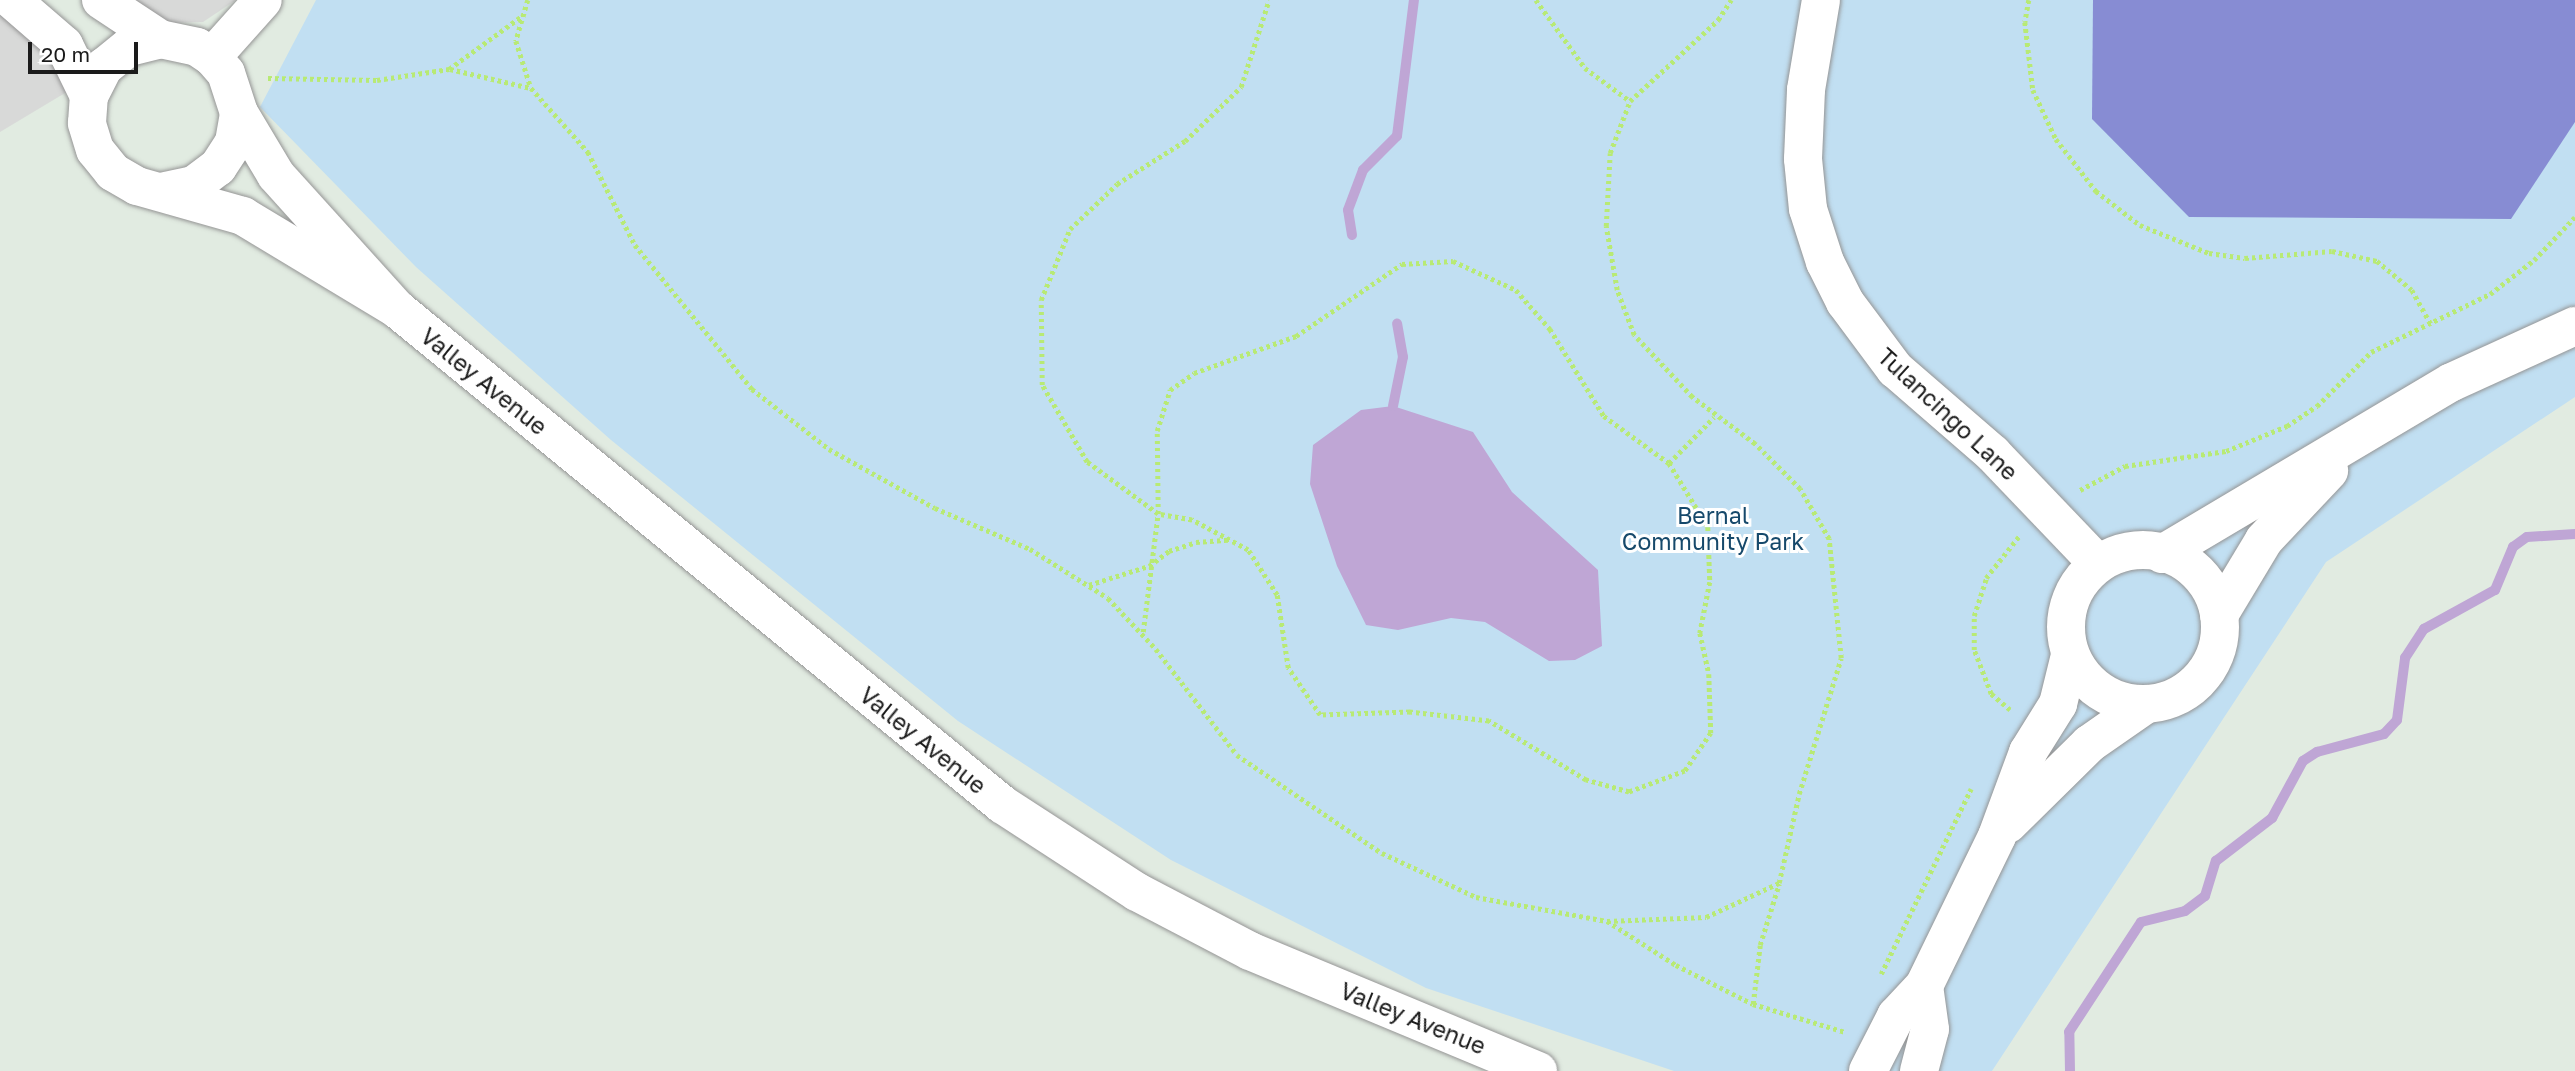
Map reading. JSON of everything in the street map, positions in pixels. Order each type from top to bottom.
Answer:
[{"type":"street","name":"Valley Avenue","points":[[12,0],[64,46],[89,96],[87,123],[101,158],[137,186],[164,191],[243,216],[397,309],[1003,806],[1137,892],[1250,951],[1536,1068]]},
{"type":"street","points":[[101,0],[160,39],[188,44],[212,57],[263,0]]},
{"type":"street","name":"Tulancingo Lane","points":[[1821,0],[1806,90],[1803,159],[1808,209],[1825,262],[1845,302],[1895,369],[2050,509],[2098,564]]},
{"type":"street","points":[[89,96],[104,67],[121,53],[160,39]]},
{"type":"street","name":"Valley Avenue","points":[[212,57],[236,92],[239,113],[276,175],[397,309]]},
{"type":"street","points":[[164,191],[194,185],[218,167],[234,142],[239,113]]},
{"type":"street","points":[[2162,554],[2452,382],[2575,326]]},
{"type":"street","points":[[1997,836],[2088,744],[2145,705],[2167,701],[2204,676],[2214,658],[2219,615],[2264,540],[2362,436]]},
{"type":"street","points":[[1858,1057],[1924,986],[1997,836],[2028,752],[2058,704],[2070,655],[2066,630],[2069,603],[2098,564],[2117,554],[2162,554],[2197,571],[2209,587],[2219,615]]},
{"type":"street","points":[[2070,655],[2095,688],[2145,705]]},
{"type":"street","points":[[1919,1071],[1930,1029],[1924,986]]},
{"type":"path","points":[[528,0],[516,41],[531,88],[587,152],[635,245],[752,389],[829,449],[935,508],[1030,549],[1088,585],[1143,633],[1237,755],[1382,853],[1476,897],[1606,921],[1706,917],[1779,883]]},
{"type":"path","points":[[1143,633],[1149,566],[1158,514],[1157,431],[1170,390],[1194,373],[1296,336],[1402,264],[1452,261],[1516,290],[1550,329],[1604,416],[1669,463],[1708,527],[1710,582],[1700,633],[1709,674],[1711,733],[1685,771],[1629,792],[1586,780],[1489,721],[1410,712],[1320,715],[1288,668],[1277,595],[1248,550],[1192,520],[1158,514],[1087,462],[1042,385],[1041,300],[1069,229],[1117,184],[1185,141],[1241,86],[1269,0]]},
{"type":"path","points":[[1536,0],[1585,68],[1630,101]]},
{"type":"path","points":[[1731,0],[1718,20],[1630,101],[1610,153],[1606,226],[1617,290],[1634,335],[1714,417],[1755,444],[1800,489],[1829,539],[1838,598],[1841,658],[1799,794],[1779,883],[1760,945],[1753,1004]]},
{"type":"path","points":[[2029,0],[2025,22],[2033,90],[2056,139],[2096,191],[2140,225],[2209,253],[2245,258],[2332,251],[2376,261],[2412,290],[2432,326]]},
{"type":"path","points":[[449,69],[524,15]]},
{"type":"path","points":[[268,78],[377,80],[449,69],[531,88]]},
{"type":"path","points":[[2014,714],[1991,694],[1975,650],[1975,616],[1986,578],[2004,551],[2050,509],[2125,466],[2256,441],[2317,407],[2371,352],[2432,326],[2534,260],[2575,217]]},
{"type":"path","points":[[1669,463],[1714,417]]},
{"type":"path","points":[[1088,585],[1149,566],[1187,545],[1228,540]]},
{"type":"path","points":[[1877,984],[1974,784]]},
{"type":"path","points":[[1606,921],[1676,965],[1753,1004],[1798,1023],[1853,1034],[1858,1057]]},
{"type":"shaded area","points":[[127,0],[236,0],[203,22],[168,23]]},
{"type":"shaded area","points":[[2093,0],[2575,0],[2575,122],[2511,219],[2189,217],[2092,119]]},
{"type":"shaded area","points":[[0,13],[48,50],[70,90],[0,132]]},
{"type":"shaded area","points":[[1393,406],[1473,432],[1512,492],[1598,570],[1602,646],[1575,660],[1549,661],[1485,622],[1451,618],[1398,630],[1366,625],[1337,566],[1310,484],[1313,445],[1361,410]]},
{"type":"green space","name":"Bernal Community Park","points":[[316,0],[2575,0],[2575,397],[2326,562],[1992,1071],[1674,1071],[1426,988],[1171,860],[958,721],[611,440],[416,267],[260,107]]},
{"type":"waterway","points":[[1352,235],[1348,210],[1363,170],[1397,136],[1414,0]]},
{"type":"waterway","points":[[1393,406],[1403,357],[1397,324]]},
{"type":"waterway","points":[[2070,1071],[2069,1032],[2141,922],[2185,911],[2205,896],[2216,861],[2272,818],[2303,761],[2317,752],[2384,734],[2397,720],[2405,658],[2424,629],[2495,590],[2513,547],[2527,537],[2575,534]]}]
